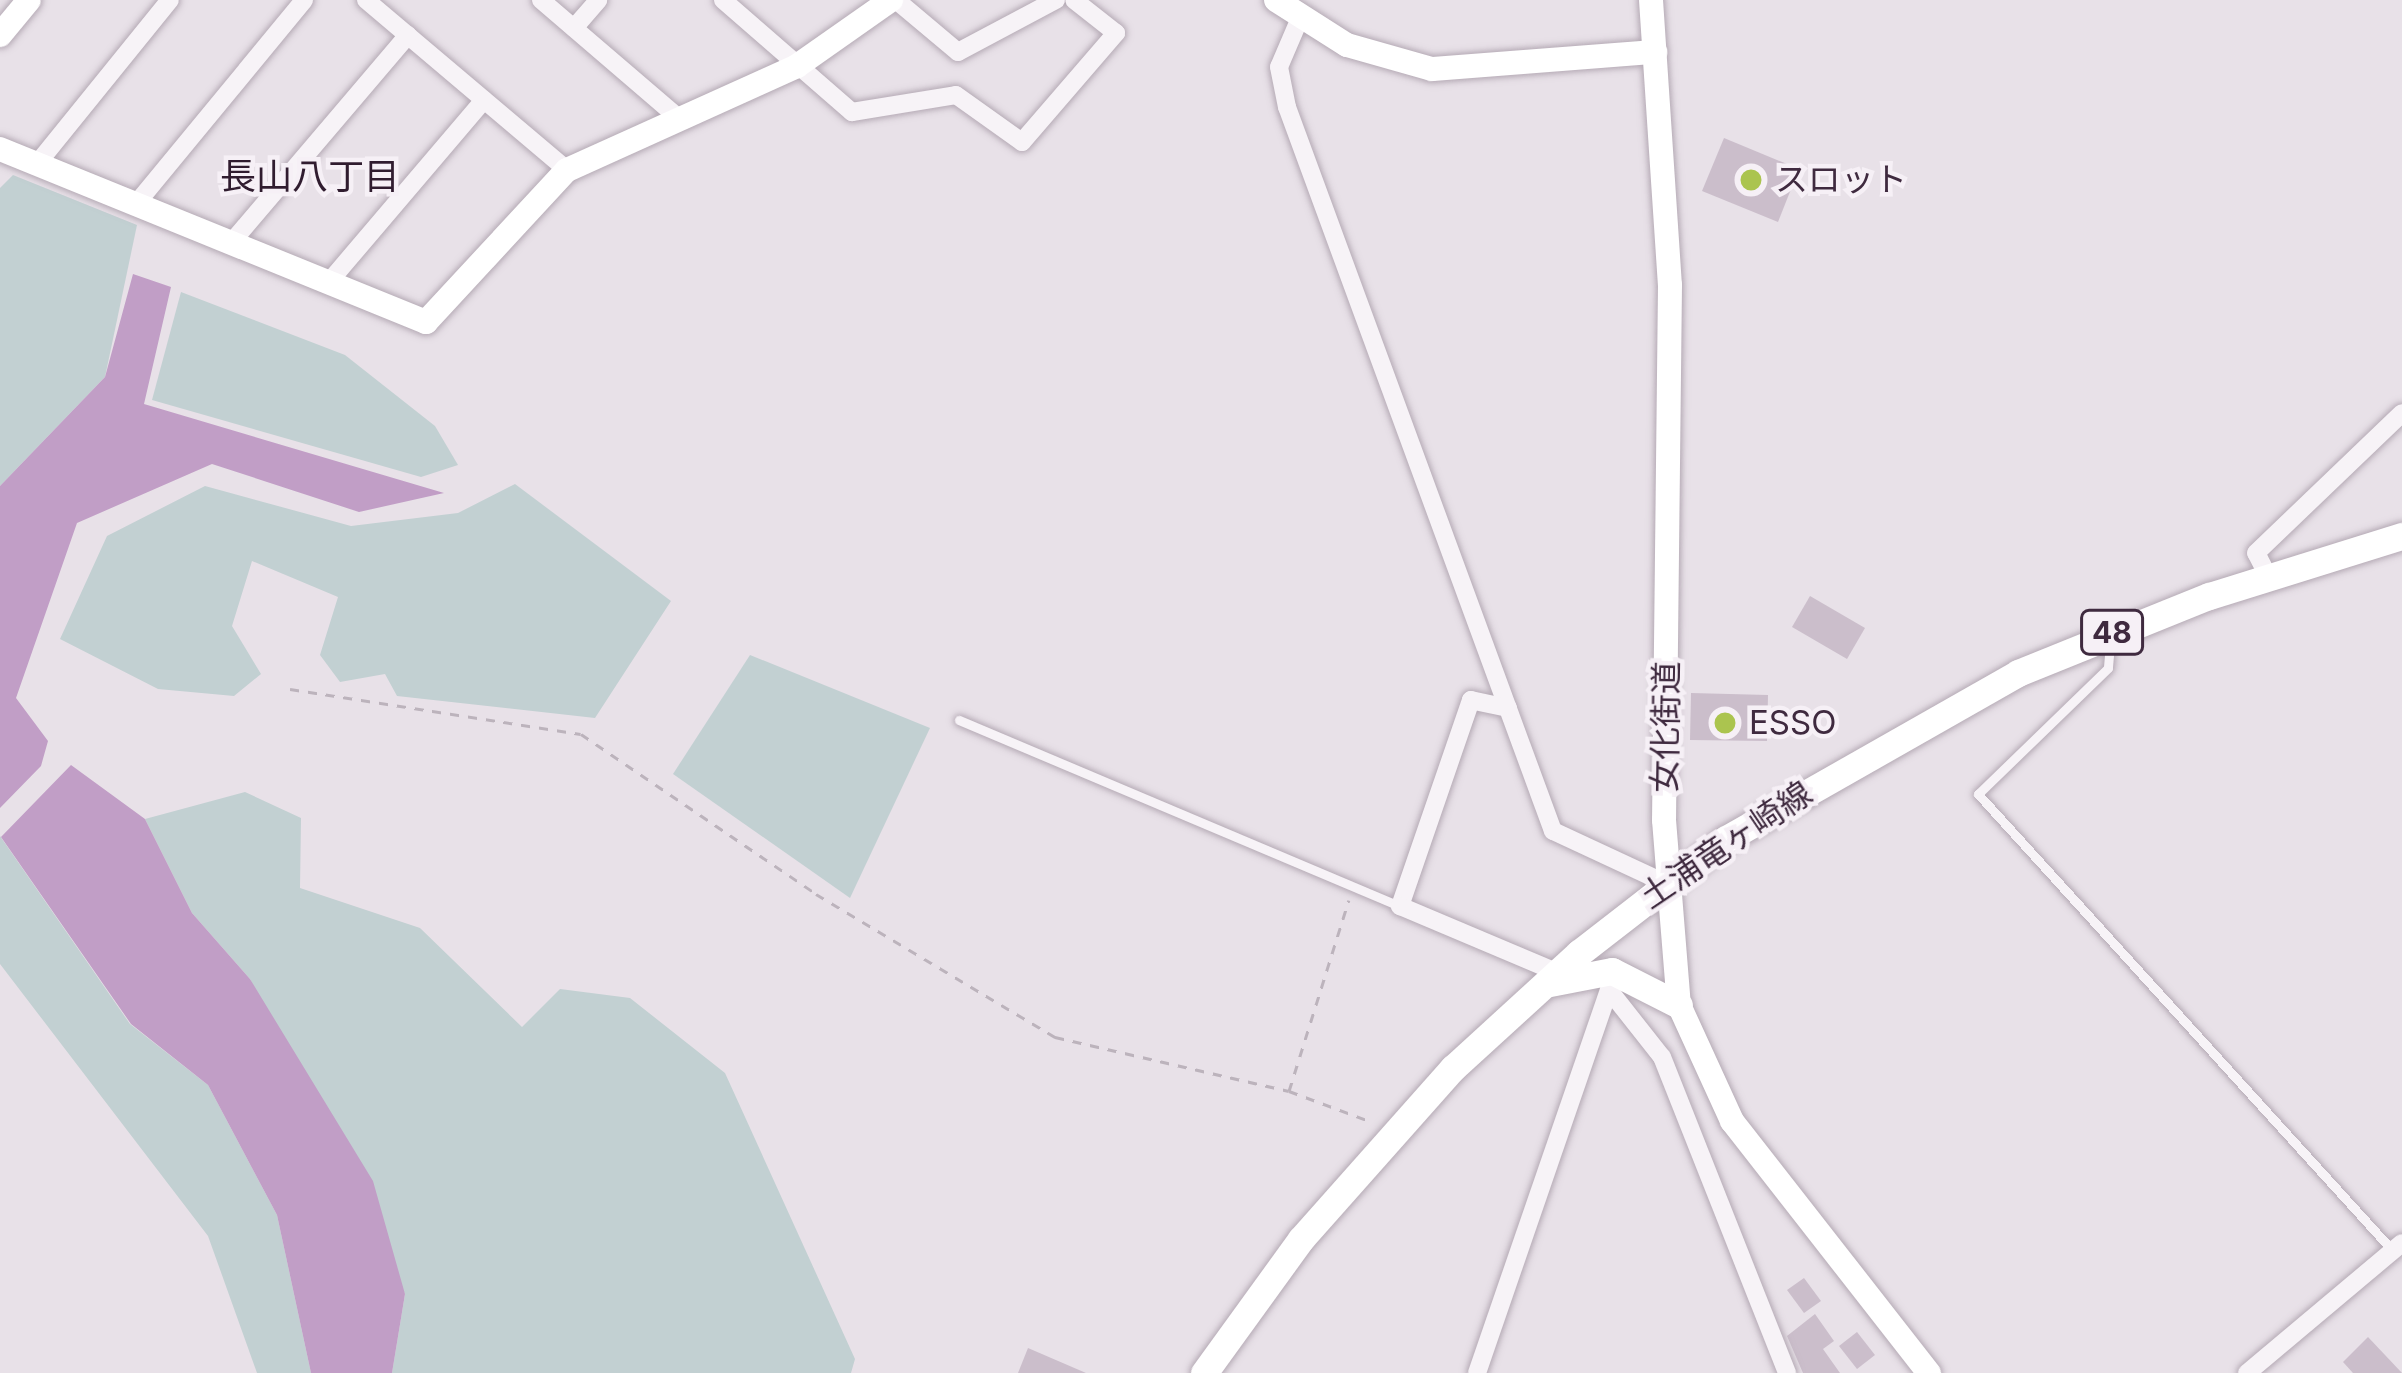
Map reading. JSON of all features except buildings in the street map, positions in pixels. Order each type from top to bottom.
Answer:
[{"type":"main road","name":"土浦竜ヶ崎線","points":[[1204,1373],[1397,1128],[1547,980],[1665,883],[1899,735],[2110,633],[2402,536]]},
{"type":"main road","points":[[1547,980],[1612,971],[1679,1005]]},
{"type":"street","points":[[1,31],[29,0]]},
{"type":"street","points":[[37,164],[170,0]]},
{"type":"street","points":[[136,204],[304,0]]},
{"type":"street","points":[[365,0],[567,170]]},
{"type":"street","points":[[541,0],[680,118]]},
{"type":"street","points":[[574,28],[598,0]]},
{"type":"street","points":[[723,0],[852,112],[956,95],[1022,142],[1116,33],[1074,0]]},
{"type":"street","points":[[0,149],[432,320],[567,170],[797,66],[894,0],[958,52],[1056,0]]},
{"type":"street","points":[[1276,0],[1347,45],[1432,69],[1655,52]]},
{"type":"street","name":"女化街道","points":[[1651,0],[1671,328],[1665,883],[1679,1005],[1692,1044],[1732,1121],[1930,1373]]},
{"type":"street","points":[[1300,18],[1279,67],[1287,107],[1553,831],[1665,883]]},
{"type":"street","points":[[231,243],[407,35]]},
{"type":"street","points":[[329,282],[484,100]]},
{"type":"street","points":[[2269,578],[2256,553],[2402,413]]},
{"type":"street","points":[[1508,708],[1472,700],[1400,906],[1547,980]]},
{"type":"street","points":[[1477,1373],[1609,990],[1662,1057],[1787,1373]]},
{"type":"street","points":[[1662,1057],[1692,1044]]},
{"type":"street","points":[[2247,1373],[2397,1247]]},
{"type":"lane","points":[[2110,633],[2108,668],[1978,794],[2397,1247]]},
{"type":"lane","points":[[958,720],[1400,906]]},
{"type":"path","points":[[290,689],[581,734],[816,895],[1055,1037],[1289,1091],[1397,1128]]},
{"type":"path","points":[[1289,1091],[1354,887]]},
{"type":"shaded area","points":[[13,175],[137,225],[105,377],[0,486],[0,188]]},
{"type":"shaded area","points":[[133,274],[171,287],[144,404],[444,493],[359,512],[212,464],[77,523],[16,698],[48,741],[41,766],[0,808],[0,486],[105,377]]},
{"type":"shaded area","points":[[181,292],[345,355],[435,426],[458,465],[421,477],[152,400]]},
{"type":"shaded area","points":[[515,484],[671,601],[595,718],[397,696],[385,674],[340,682],[320,655],[338,597],[252,561],[232,626],[261,674],[234,696],[158,689],[60,639],[107,536],[205,486],[351,526],[458,513]]},
{"type":"shaded area","points":[[750,655],[930,728],[850,898],[673,774]]},
{"type":"shaded area","points":[[71,765],[145,819],[192,913],[250,979],[373,1181],[405,1294],[392,1373],[311,1373],[277,1215],[208,1085],[131,1024],[1,837]]},
{"type":"shaded area","points":[[245,792],[301,818],[300,888],[420,928],[522,1027],[560,989],[630,998],[725,1073],[855,1359],[851,1373],[392,1373],[405,1294],[250,979],[192,913],[145,819]]},
{"type":"shaded area","points":[[0,836],[130,1024],[208,1085],[277,1215],[311,1373],[257,1373],[208,1236],[0,964]]},
{"type":"place","name":"スロット","points":[[1751,180]]},
{"type":"place","name":"ESSO","points":[[1725,723]]},
{"type":"district","name":"長山八丁目","points":[[310,177]]}]
